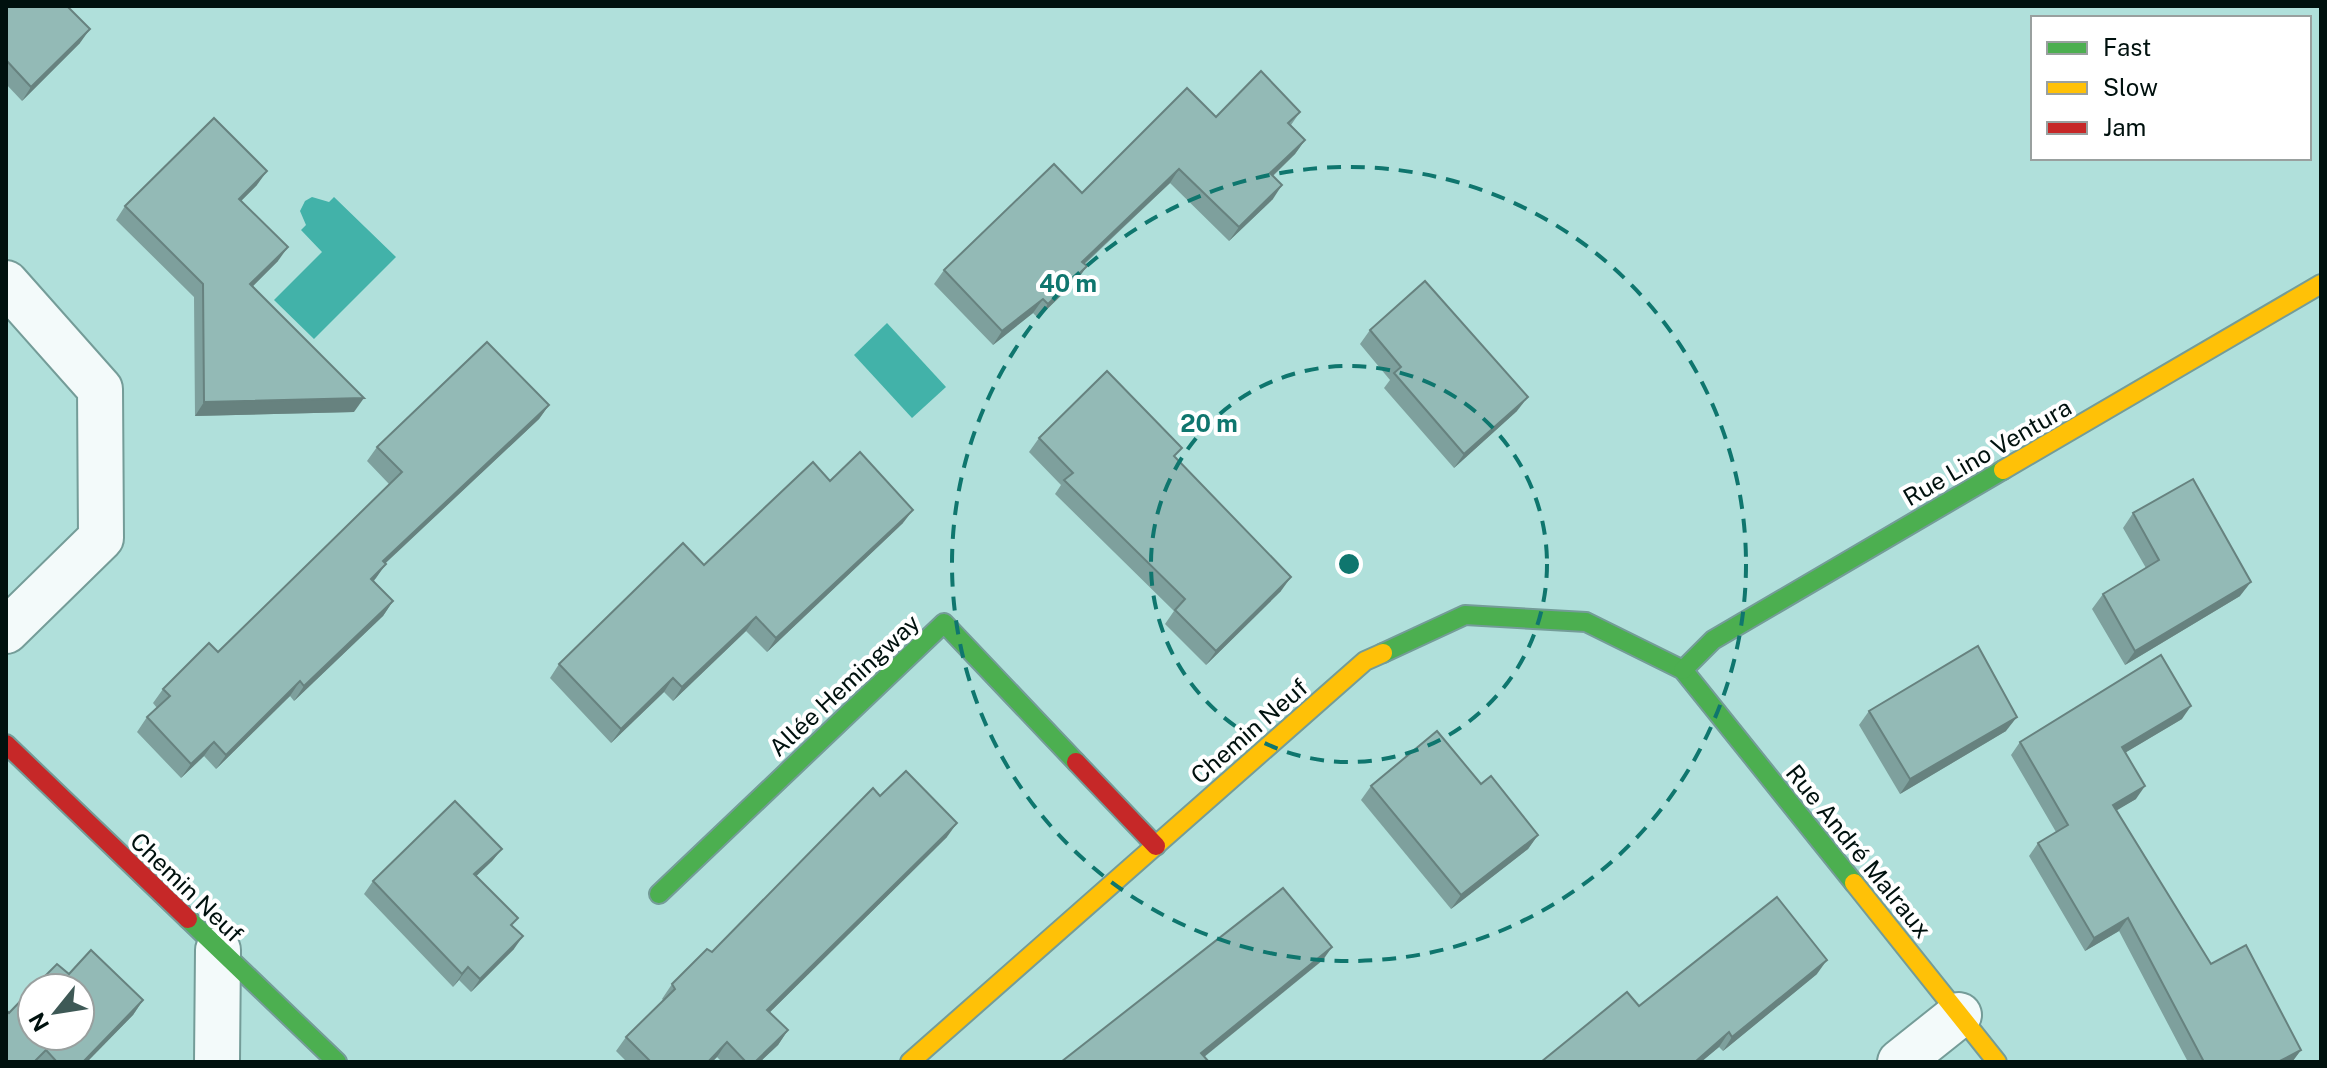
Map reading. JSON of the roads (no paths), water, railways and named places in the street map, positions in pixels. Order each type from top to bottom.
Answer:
[{"type":"street","points":[[6,283],[100,389],[101,538],[6,631]]},
{"type":"street","name":"Rue Lino Ventura","points":[[1683,670],[1713,640],[2321,284]]},
{"type":"street","name":"Chemin Neuf","points":[[910,1062],[1365,661],[1465,615],[1586,622],[1683,670]]},
{"type":"street","name":"Allée Hemingway","points":[[659,894],[944,623],[1156,846]]},
{"type":"street","name":"Rue André Malraux","points":[[1683,670],[1997,1062]]},
{"type":"street","name":"Chemin Neuf","points":[[6,744],[337,1062]]},
{"type":"street","points":[[217,1062],[218,950]]},
{"type":"street","points":[[1900,1062],[1959,1015]]},
{"type":"water","points":[[312,197],[329,202],[334,197],[396,257],[314,339],[274,300],[322,252],[301,230],[306,225],[300,211],[305,201]]},
{"type":"water","points":[[887,323],[946,387],[912,418],[854,355]]}]
